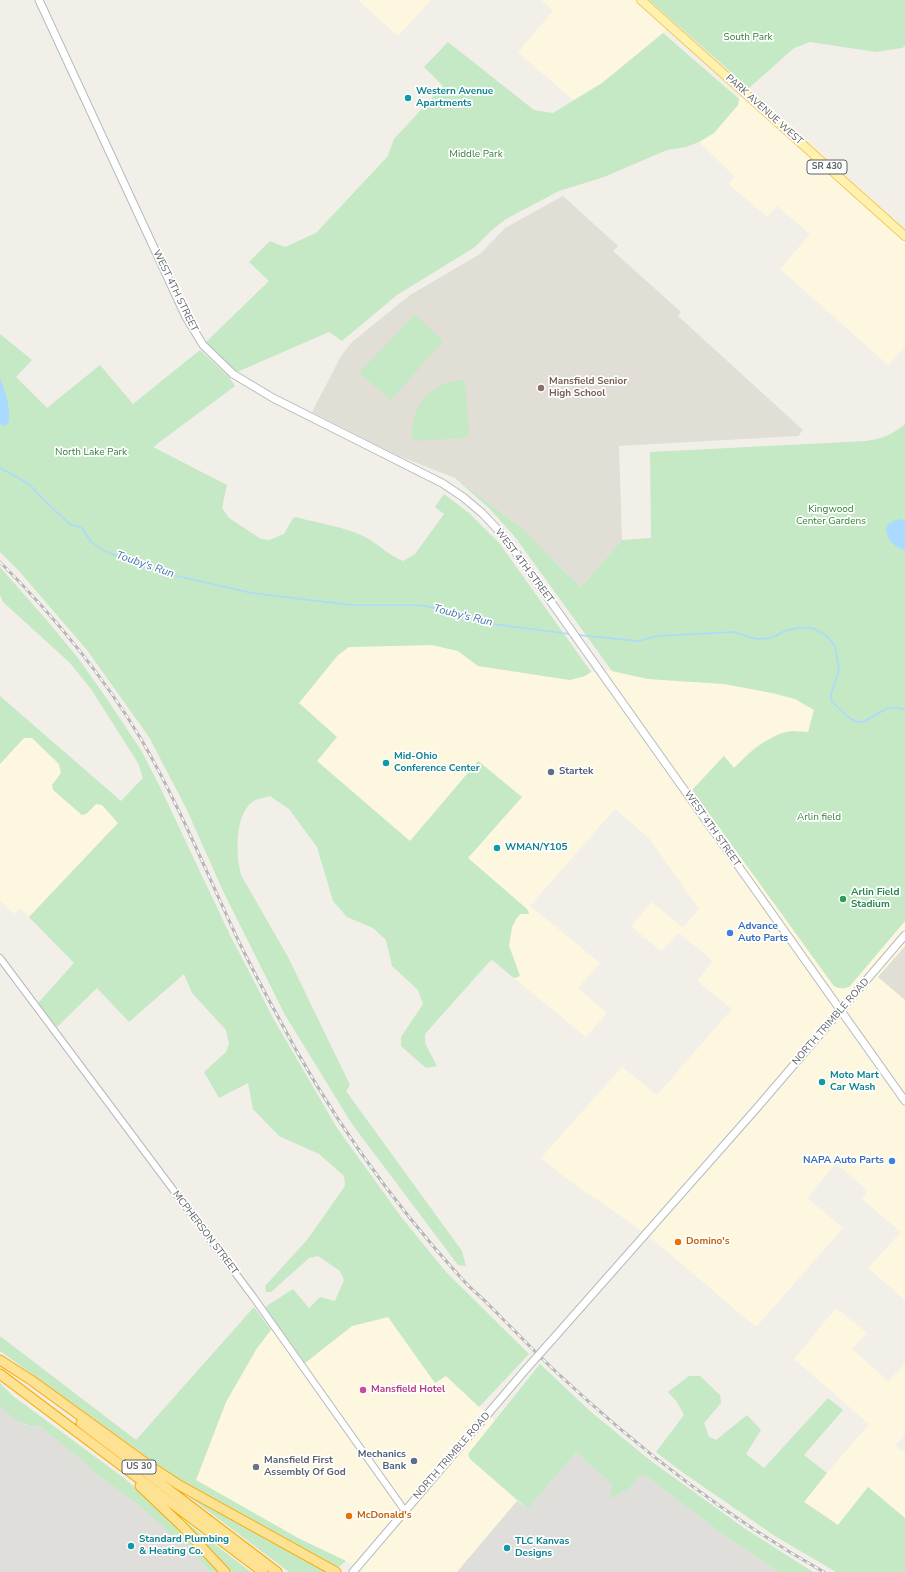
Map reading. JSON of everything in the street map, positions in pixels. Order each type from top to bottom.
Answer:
[{"type":"highway","name":"US 30","points":[[0,1361],[277,1572]]},
{"type":"highway","points":[[0,1361],[31,1380],[178,1485],[336,1572]]},
{"type":"highway","name":"US 30","points":[[0,1374],[262,1572]]},
{"type":"highway","points":[[8,1380],[21,1395],[143,1489],[183,1527],[226,1572]]},
{"type":"main road","name":"WEST 4TH STREET","points":[[39,0],[186,317],[199,339],[219,362],[233,374],[250,385],[433,478],[456,492],[482,512],[500,532],[602,673],[905,1101]]},
{"type":"main road","name":"PARK AVENUE WEST","points":[[641,0],[905,236]]},
{"type":"main road","name":"NORTH TRIMBLE ROAD","points":[[353,1572],[527,1368],[756,1109],[905,935]]},
{"type":"street","name":"MCPHERSON STREET","points":[[0,958],[249,1292],[406,1511]]},
{"type":"shaded area","points":[[358,0],[431,0],[398,36]]},
{"type":"shaded area","points":[[541,0],[648,0],[673,22],[649,46],[602,83],[574,101],[518,52],[553,11]]},
{"type":"shaded area","points":[[749,88],[905,229],[905,347],[888,365],[780,269],[810,234],[777,206],[767,217],[729,184],[735,177],[699,142],[714,133],[738,105],[739,99]]},
{"type":"shaded area","name":"Mansfield Senior High School","points":[[563,196],[618,246],[613,251],[681,312],[678,316],[803,430],[798,436],[619,446],[622,540],[581,587],[523,529],[455,478],[399,456],[312,412],[341,356],[352,342],[410,295],[480,254],[505,228]]},
{"type":"shaded area","points":[[432,645],[458,651],[478,666],[570,680],[585,676],[591,672],[607,670],[648,679],[724,684],[784,695],[795,699],[814,710],[809,732],[791,731],[760,744],[749,752],[734,768],[724,756],[701,782],[836,988],[845,988],[850,986],[905,921],[905,1300],[868,1268],[901,1232],[862,1199],[868,1191],[836,1163],[807,1198],[843,1228],[756,1327],[645,1233],[566,1178],[541,1158],[622,1067],[657,1095],[732,1009],[697,981],[713,961],[679,933],[661,951],[631,926],[652,902],[683,928],[699,909],[649,838],[615,809],[530,906],[600,963],[578,988],[607,1013],[586,1037],[514,978],[517,978],[520,974],[509,946],[512,927],[519,915],[529,913],[527,909],[468,858],[521,797],[478,761],[410,842],[316,761],[298,703],[338,655],[349,647]]},
{"type":"shaded area","points":[[24,738],[32,738],[59,764],[61,773],[52,785],[86,814],[97,804],[102,805],[118,823],[29,917],[20,908],[14,914],[0,901],[0,764]]},
{"type":"shaded area","points":[[905,946],[905,1000],[878,977]]},
{"type":"shaded area","points":[[836,1308],[867,1333],[852,1349],[888,1381],[905,1364],[905,1434],[895,1445],[905,1453],[905,1518],[868,1487],[838,1525],[804,1502],[869,1424],[794,1359]]},
{"type":"shaded area","points":[[388,1317],[435,1383],[446,1376],[495,1421],[468,1455],[470,1459],[517,1501],[457,1572],[362,1572],[346,1561],[298,1538],[196,1480],[226,1402],[257,1348],[271,1330],[279,1325],[305,1363],[352,1326]]},
{"type":"shaded area","points":[[0,1407],[25,1425],[35,1427],[40,1426],[91,1468],[92,1471],[141,1507],[184,1542],[210,1572],[0,1572]]},
{"type":"shaded area","points":[[576,1452],[611,1484],[612,1488],[610,1494],[615,1498],[621,1492],[628,1490],[640,1475],[645,1475],[721,1533],[779,1572],[457,1572],[517,1501],[528,1509]]},
{"type":"green space","name":"South Park","points":[[649,0],[905,0],[905,46],[902,48],[876,52],[810,42],[794,48],[749,88]]},
{"type":"green space","name":"Middle Park","points":[[663,33],[739,99],[738,105],[714,133],[699,142],[686,147],[667,150],[604,177],[559,191],[506,219],[493,229],[475,247],[397,295],[342,341],[329,332],[237,372],[217,355],[206,342],[269,281],[249,262],[270,241],[285,247],[316,233],[388,156],[394,139],[443,86],[424,67],[448,42],[534,110],[553,113],[602,83]]},
{"type":"green space","points":[[415,314],[443,341],[391,400],[359,373]]},
{"type":"green space","name":"North Lake Park","points":[[0,334],[32,360],[16,377],[47,408],[100,365],[133,404],[200,350],[229,377],[235,386],[153,447],[227,485],[222,508],[229,518],[261,539],[269,540],[284,534],[293,518],[296,517],[305,519],[359,534],[372,541],[392,556],[403,561],[415,554],[444,514],[435,507],[444,494],[469,513],[500,544],[591,672],[585,676],[570,680],[478,666],[458,651],[432,645],[349,647],[338,655],[299,703],[337,737],[317,761],[410,841],[478,761],[522,797],[468,858],[527,909],[529,914],[520,914],[512,927],[509,946],[520,976],[514,978],[492,960],[490,961],[425,1034],[425,1043],[437,1066],[426,1068],[401,1046],[401,1037],[423,1004],[418,990],[392,966],[386,940],[373,928],[347,917],[333,901],[317,847],[289,809],[270,796],[256,800],[246,809],[239,826],[238,857],[241,875],[288,957],[350,1085],[346,1091],[462,1251],[466,1266],[458,1265],[352,1124],[285,1015],[223,891],[186,808],[149,737],[87,650],[19,571],[0,552]]},
{"type":"green space","points":[[465,380],[469,434],[465,438],[412,441],[414,419],[417,409],[422,401],[428,394],[437,388],[446,383]]},
{"type":"green space","points":[[905,424],[905,921],[850,986],[842,988],[833,985],[692,790],[724,756],[734,768],[753,750],[776,736],[793,731],[808,732],[814,710],[795,699],[772,693],[724,684],[648,679],[612,671],[515,537],[490,509],[455,478],[523,529],[581,587],[622,540],[651,538],[650,452],[866,441],[887,436]]},
{"type":"green space","points":[[0,567],[78,658],[141,750],[229,933],[273,1018],[337,1128],[402,1218],[446,1272],[529,1354],[479,1407],[446,1376],[435,1383],[388,1317],[352,1326],[305,1363],[265,1307],[293,1289],[309,1308],[320,1297],[335,1301],[344,1280],[340,1271],[318,1256],[309,1258],[271,1292],[266,1292],[265,1286],[307,1240],[345,1186],[344,1176],[319,1154],[279,1136],[253,1109],[248,1083],[219,1098],[204,1072],[226,1052],[229,1044],[226,1030],[192,993],[184,974],[129,1022],[97,988],[57,1027],[38,1003],[74,963],[29,917],[118,823],[102,805],[96,804],[86,814],[82,815],[53,790],[52,785],[61,773],[59,764],[32,738],[24,738],[0,764],[0,696],[121,801],[143,778],[138,763],[91,689],[70,663],[3,602],[0,595]]},
{"type":"green space","points":[[254,1307],[271,1330],[257,1348],[226,1402],[196,1480],[298,1538],[346,1561],[339,1567],[334,1566],[186,1485],[0,1351],[0,1336],[136,1440]]},
{"type":"green space","points":[[540,1364],[591,1412],[651,1461],[744,1528],[813,1572],[779,1572],[721,1533],[645,1475],[640,1475],[628,1490],[621,1492],[615,1498],[612,1497],[610,1494],[612,1488],[611,1484],[576,1452],[528,1509],[470,1459],[468,1454]]},
{"type":"green space","points":[[689,1376],[700,1376],[720,1395],[721,1403],[704,1423],[709,1437],[716,1440],[747,1415],[761,1430],[746,1454],[764,1468],[828,1398],[843,1410],[804,1455],[827,1473],[804,1502],[838,1525],[868,1487],[905,1518],[905,1572],[836,1572],[775,1536],[682,1472],[656,1452],[684,1415],[677,1402],[668,1392]]},
{"type":"green space","points":[[0,1383],[13,1396],[124,1478],[161,1512],[220,1572],[210,1572],[184,1542],[180,1542],[141,1507],[92,1471],[91,1468],[40,1426],[35,1427],[24,1424],[0,1407]]},
{"type":"green space","points":[[189,1495],[327,1572],[289,1572],[188,1496]]},
{"type":"green space","points":[[183,1520],[251,1572],[231,1572],[182,1521]]},
{"type":"water","points":[[0,378],[9,407],[8,424],[3,426],[0,424]]},
{"type":"water","points":[[901,519],[905,521],[905,550],[893,544],[886,531],[888,524]]},
{"type":"waterway","name":"Touby's Run","points":[[0,468],[29,484],[70,524],[82,528],[91,542],[103,550],[137,565],[177,576],[252,593],[351,605],[419,605],[440,609],[460,618],[484,623],[570,634]]},
{"type":"waterway","name":"Touby's Run","points":[[578,635],[638,641],[657,636],[733,632],[756,639],[771,638],[785,631],[797,628],[813,628],[827,636],[835,646],[839,670],[831,694],[832,702],[848,717],[857,722],[863,722],[888,708],[900,708],[905,710]]},
{"type":"railway","points":[[0,562],[58,624],[93,668],[126,715],[168,789],[239,942],[295,1049],[338,1119],[385,1186],[410,1218],[469,1286],[584,1398],[682,1479],[752,1528],[824,1572]]},
{"type":"place","name":"Western Avenue Apartments","points":[[408,98]]},
{"type":"place","name":"Mansfield Senior High School","points":[[541,388]]},
{"type":"place","name":"Mid-Ohio Conference Center","points":[[386,763]]},
{"type":"place","name":"Startek","points":[[551,772]]},
{"type":"place","name":"WMAN/Y105","points":[[497,848]]},
{"type":"place","name":"Arlin Field Stadium","points":[[843,899]]},
{"type":"place","name":"Advance Auto Parts","points":[[730,933]]},
{"type":"place","name":"Moto Mart Car Wash","points":[[822,1082]]},
{"type":"place","name":"NAPA Auto Parts","points":[[892,1161]]},
{"type":"place","name":"Domino's","points":[[678,1242]]},
{"type":"place","name":"Mansfield Hotel","points":[[363,1390]]},
{"type":"place","name":"Mechanics Bank","points":[[414,1461]]},
{"type":"place","name":"Mansfield First Assembly Of God","points":[[256,1467]]},
{"type":"place","name":"McDonald's","points":[[349,1516]]},
{"type":"place","name":"Standard Plumbing & Heating Co.","points":[[131,1546]]},
{"type":"place","name":"TLC Kanvas Designs","points":[[507,1548]]},
{"type":"park label","name":"Kingwood Center Gardens","points":[[831,516]]},
{"type":"park label","name":"Arlin field","points":[[819,818]]}]
